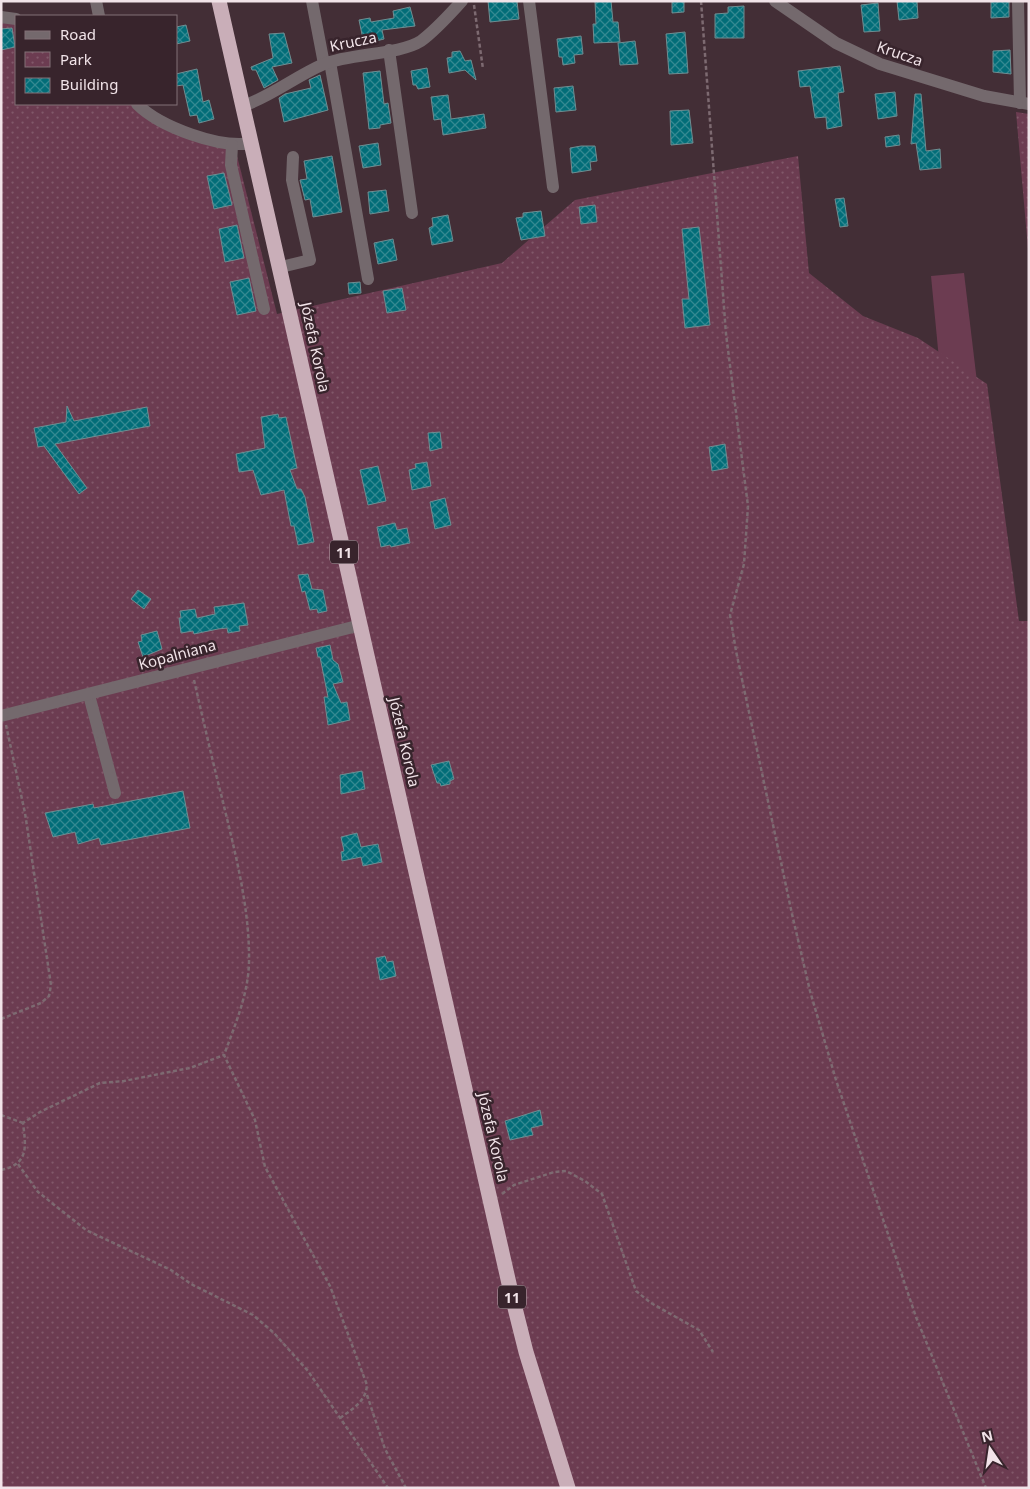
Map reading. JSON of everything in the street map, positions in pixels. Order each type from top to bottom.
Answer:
[{"type":"highway","name":"Józefa Korola","points":[[219,1],[281,268],[491,1203],[526,1352],[568,1488]]},
{"type":"street","points":[[96,1],[99,15]]},
{"type":"street","points":[[312,1],[327,63],[368,279]]},
{"type":"street","name":"Krucza","points":[[243,106],[263,98],[327,63],[348,56],[388,50],[419,42],[436,28],[462,1]]},
{"type":"street","points":[[529,1],[553,187]]},
{"type":"street","name":"Krucza","points":[[775,1],[836,43],[880,64],[984,96],[1024,104]]},
{"type":"street","points":[[1018,1],[1024,104]]},
{"type":"street","points":[[1,17],[15,19]]},
{"type":"street","points":[[388,50],[412,213]]},
{"type":"street","points":[[139,105],[177,130],[232,144],[252,144]]},
{"type":"street","points":[[232,144],[231,165],[264,309]]},
{"type":"street","points":[[281,268],[310,260],[292,180],[293,157]]},
{"type":"street","name":"Kopalniana","points":[[3,716],[361,625]]},
{"type":"street","points":[[89,695],[115,793]]},
{"type":"path","points":[[474,1],[483,69]]},
{"type":"path","points":[[701,1],[726,334],[748,506],[744,564],[730,615],[736,650],[792,914],[810,991],[836,1080],[916,1317],[986,1488]]},
{"type":"path","points":[[24,1123],[40,1112],[100,1083],[124,1081],[190,1068],[224,1055],[239,1019],[249,965],[247,930],[232,838],[191,667]]},
{"type":"path","points":[[1,1019],[41,1003],[49,996],[51,985],[25,813],[3,716]]},
{"type":"path","points":[[224,1055],[255,1120],[265,1167],[338,1303],[367,1385],[366,1394],[385,1450],[406,1488]]},
{"type":"path","points":[[1,1115],[24,1123]]},
{"type":"path","points":[[1,1170],[18,1164],[24,1154],[24,1123]]},
{"type":"path","points":[[18,1164],[38,1192],[86,1230],[171,1270],[192,1284],[253,1315],[274,1333],[308,1371],[388,1488]]},
{"type":"path","points":[[491,1203],[514,1185],[554,1172],[566,1171],[585,1180],[602,1194],[636,1291],[651,1303],[699,1330],[713,1352]]},
{"type":"path","points":[[340,1418],[354,1408],[366,1394]]},
{"type":"green space","points":[[1,20],[15,23],[15,105],[143,105],[176,128],[234,144],[277,314],[502,263],[575,200],[798,156],[809,273],[863,316],[918,338],[987,384],[1019,621],[1029,621],[1029,1488],[1,1488]]},
{"type":"green space","points":[[1016,112],[1029,114],[1029,260]]},
{"type":"green space","points":[[964,273],[998,558],[957,547],[931,276]]},
{"type":"building","points":[[488,1],[517,1],[519,19],[490,22]]},
{"type":"building","points":[[595,1],[611,1],[613,22],[618,22],[620,42],[594,43],[593,24],[596,24]]},
{"type":"building","points":[[672,1],[684,1],[684,12],[672,13]]},
{"type":"building","points":[[897,1],[917,1],[918,18],[899,20]]},
{"type":"building","points":[[991,1],[1009,1],[1009,17],[991,18]]},
{"type":"building","points":[[878,3],[880,31],[864,32],[861,5]]},
{"type":"building","points":[[744,6],[744,38],[715,38],[715,14],[728,13],[728,7]]},
{"type":"building","points":[[410,7],[415,26],[382,30],[384,39],[364,44],[359,20],[370,18],[371,22],[394,18],[393,11]]},
{"type":"building","points":[[186,25],[190,41],[178,44],[178,27]]},
{"type":"building","points":[[12,28],[15,47],[1,50],[1,29]]},
{"type":"building","points":[[685,32],[688,73],[669,74],[666,34]]},
{"type":"building","points":[[284,33],[292,63],[272,67],[278,80],[264,88],[256,70],[252,70],[251,67],[273,58],[269,34]]},
{"type":"building","points":[[581,36],[583,54],[574,55],[575,63],[563,65],[562,57],[559,57],[557,39]]},
{"type":"building","points":[[635,41],[638,64],[620,65],[618,43]]},
{"type":"building","points":[[1010,50],[1011,74],[993,72],[993,51]]},
{"type":"building","points":[[460,51],[465,61],[471,60],[476,80],[465,70],[449,73],[447,58],[452,57],[452,52]]},
{"type":"building","points":[[840,66],[844,92],[838,93],[842,126],[827,129],[826,117],[815,118],[810,86],[800,87],[798,71]]},
{"type":"building","points":[[427,68],[430,87],[418,89],[416,85],[413,85],[411,71]]},
{"type":"building","points":[[197,69],[203,102],[209,100],[214,119],[199,123],[197,115],[190,116],[183,85],[178,86],[178,74]]},
{"type":"building","points":[[380,71],[384,104],[388,103],[391,123],[380,125],[380,128],[369,129],[363,73]]},
{"type":"building","points":[[320,75],[328,110],[284,122],[279,98],[285,94],[311,88],[309,80]]},
{"type":"building","points":[[573,86],[576,110],[556,112],[554,88]]},
{"type":"building","points":[[895,92],[897,116],[878,119],[875,94]]},
{"type":"building","points":[[915,94],[921,94],[926,151],[940,149],[941,168],[920,170],[916,143],[911,144]]},
{"type":"building","points":[[448,95],[451,119],[484,114],[486,128],[443,135],[441,119],[434,120],[431,97]]},
{"type":"building","points":[[689,110],[693,143],[671,145],[670,111]]},
{"type":"building","points":[[899,135],[900,145],[886,147],[885,137]]},
{"type":"building","points":[[378,143],[381,165],[363,168],[359,146]]},
{"type":"building","points":[[595,146],[597,161],[590,162],[591,170],[572,173],[570,148]]},
{"type":"building","points":[[332,156],[342,212],[313,217],[310,199],[305,200],[300,180],[307,179],[304,161]]},
{"type":"building","points":[[224,173],[232,205],[214,209],[207,176]]},
{"type":"building","points":[[386,190],[389,211],[370,214],[368,192]]},
{"type":"building","points":[[844,198],[848,226],[840,227],[835,199]]},
{"type":"building","points":[[595,205],[597,222],[581,224],[579,207]]},
{"type":"building","points":[[541,211],[545,236],[521,240],[516,218],[523,217],[523,213]]},
{"type":"building","points":[[448,215],[453,241],[432,245],[429,228],[433,226],[432,218]]},
{"type":"building","points":[[237,225],[244,258],[225,262],[219,229]]},
{"type":"building","points":[[699,227],[710,325],[685,328],[682,299],[689,299],[682,229]]},
{"type":"building","points":[[393,239],[397,260],[378,264],[374,243]]},
{"type":"building","points":[[249,278],[256,311],[237,315],[230,282]]},
{"type":"building","points":[[360,282],[361,293],[349,294],[348,283]]},
{"type":"building","points":[[402,288],[406,310],[387,313],[383,291]]},
{"type":"building","points":[[67,406],[74,421],[147,407],[150,426],[55,444],[87,488],[79,494],[44,446],[38,447],[34,428],[66,422]]},
{"type":"building","points":[[278,414],[279,418],[286,417],[297,468],[290,470],[297,489],[301,489],[305,497],[314,542],[298,545],[294,526],[291,526],[284,490],[261,495],[253,470],[239,472],[236,454],[265,448],[261,417]]},
{"type":"building","points":[[440,432],[442,448],[430,451],[428,433]]},
{"type":"building","points":[[725,444],[728,468],[712,471],[709,447]]},
{"type":"building","points":[[427,462],[431,486],[412,490],[409,470],[416,468],[415,464]]},
{"type":"building","points":[[378,466],[386,501],[368,505],[360,470]]},
{"type":"building","points":[[445,498],[451,525],[435,529],[430,502]]},
{"type":"building","points":[[395,523],[397,530],[407,528],[410,543],[381,547],[377,527]]},
{"type":"building","points":[[308,574],[312,589],[323,590],[327,611],[318,613],[317,609],[310,610],[305,591],[302,592],[298,575]]},
{"type":"building","points":[[138,590],[151,599],[144,609],[131,599]]},
{"type":"building","points":[[244,603],[248,625],[239,626],[240,631],[228,633],[227,628],[194,634],[193,631],[181,633],[180,611],[195,609],[197,618],[215,614],[214,607]]},
{"type":"building","points":[[157,631],[162,649],[143,657],[138,642],[142,641],[141,635]]},
{"type":"building","points":[[330,645],[333,660],[338,664],[343,682],[333,684],[341,703],[347,702],[350,720],[328,725],[324,697],[328,697],[320,657],[318,657],[316,648]]},
{"type":"building","points":[[449,761],[454,779],[450,781],[450,784],[441,786],[440,783],[437,783],[431,765]]},
{"type":"building","points":[[362,771],[365,789],[341,794],[340,775]]},
{"type":"building","points":[[183,791],[190,828],[101,845],[99,838],[78,844],[75,832],[53,837],[45,813],[93,804],[94,808]]},
{"type":"building","points":[[357,833],[361,847],[378,844],[382,862],[363,866],[361,857],[342,861],[341,852],[344,851],[341,837]]},
{"type":"building","points":[[385,956],[387,962],[393,961],[396,976],[380,980],[376,958]]},
{"type":"building","points":[[540,1110],[543,1125],[531,1128],[533,1135],[510,1140],[505,1121]]}]
